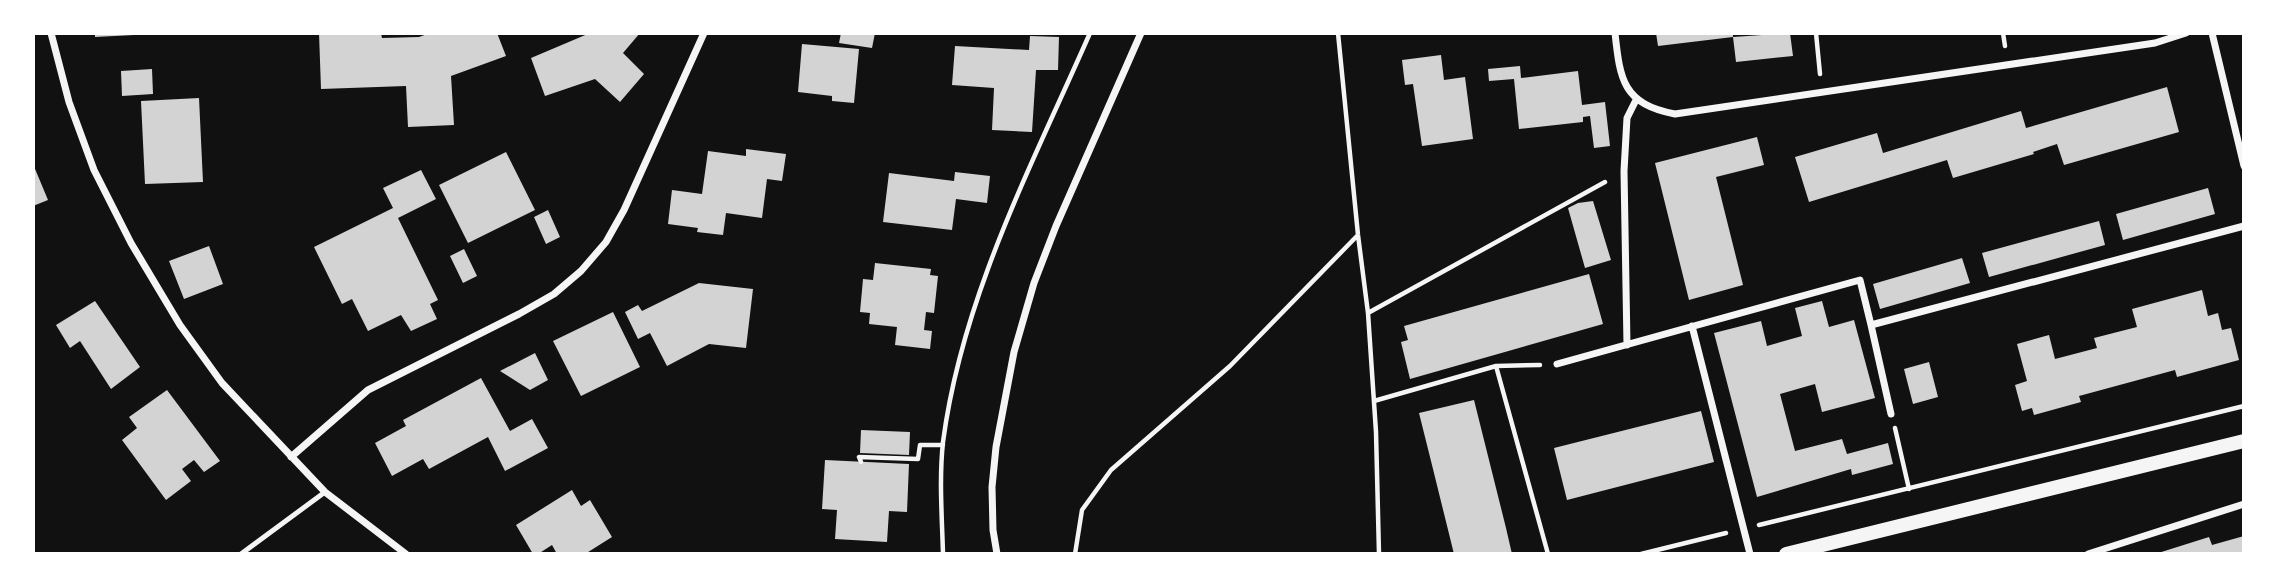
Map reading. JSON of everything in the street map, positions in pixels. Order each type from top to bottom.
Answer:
[{"type":"main road","points":[[1786,554],[2244,441]]},
{"type":"street","points":[[51,33],[69,102],[94,170],[131,243],[180,325],[222,383],[325,492],[406,554]]},
{"type":"street","points":[[291,457],[368,390],[554,295],[582,271],[606,242],[624,210],[704,33]]},
{"type":"street","points":[[997,554],[993,530],[992,487],[996,447],[1014,352],[1034,282],[1056,226],[1141,33]]},
{"type":"street","points":[[1615,33],[1620,72],[1625,87],[1636,100],[1654,110],[1675,114],[2155,43],[2186,33]]},
{"type":"street","points":[[2212,33],[2244,166]]},
{"type":"street","points":[[1627,345],[1624,172],[1627,118],[1636,100]]},
{"type":"street","points":[[1871,325],[2244,226]]},
{"type":"street","points":[[1558,364],[1860,280],[1891,414]]},
{"type":"street","points":[[1692,326],[1751,554]]},
{"type":"street","points":[[2088,554],[2244,504]]},
{"type":"lane","points":[[241,554],[325,492]]},
{"type":"path","points":[[943,554],[943,445],[962,343],[985,275],[1090,33]]},
{"type":"path","points":[[1339,33],[1368,313],[1379,554]]},
{"type":"path","points":[[1816,33],[1822,91]]},
{"type":"path","points":[[1368,313],[1624,172]]},
{"type":"path","points":[[1075,554],[1083,510],[1111,470],[1230,366],[1358,235]]},
{"type":"path","points":[[1374,401],[1496,366],[1558,364]]},
{"type":"path","points":[[1496,366],[1548,554]]},
{"type":"path","points":[[1642,554],[2244,406]]},
{"type":"path","points":[[1891,414],[1909,489]]},
{"type":"path","points":[[861,462],[859,457],[918,459],[920,445],[943,445]]},
{"type":"building","points":[[95,33],[134,33],[134,35],[95,37]]},
{"type":"building","points":[[319,33],[381,33],[382,38],[419,37],[430,33],[497,33],[506,56],[451,76],[454,125],[408,127],[406,86],[321,89]]},
{"type":"building","points":[[590,33],[640,33],[623,53],[644,74],[620,102],[595,79],[545,96],[531,58]]},
{"type":"building","points":[[841,33],[875,33],[872,48],[839,43]]},
{"type":"building","points":[[1656,33],[1733,33],[1733,37],[1658,46]]},
{"type":"building","points":[[1790,33],[1793,56],[1736,62],[1733,37]]},
{"type":"building","points":[[1030,36],[1059,37],[1058,70],[1036,70],[1032,132],[992,130],[994,88],[952,85],[955,46],[1029,50]]},
{"type":"building","points":[[802,44],[859,49],[854,103],[832,101],[832,96],[798,92]]},
{"type":"building","points":[[1441,55],[1444,80],[1465,77],[1473,139],[1422,146],[1413,84],[1405,85],[1402,60]]},
{"type":"building","points":[[1520,66],[1521,78],[1578,71],[1582,105],[1605,102],[1610,146],[1594,148],[1590,116],[1583,117],[1583,122],[1519,129],[1514,79],[1489,81],[1488,69]]},
{"type":"building","points":[[152,69],[153,94],[122,96],[121,71]]},
{"type":"building","points":[[2167,87],[2179,132],[2064,165],[2057,144],[2033,152],[2034,154],[1953,178],[1947,160],[1809,202],[1795,157],[1877,133],[1883,153],[2021,111],[2026,128]]},
{"type":"building","points":[[199,98],[203,182],[145,184],[141,101]]},
{"type":"building","points":[[1757,137],[1764,165],[1716,177],[1743,285],[1689,300],[1655,163]]},
{"type":"building","points":[[746,149],[786,154],[782,181],[767,179],[762,218],[726,213],[723,235],[697,232],[698,228],[668,224],[672,190],[702,194],[708,151],[746,156]]},
{"type":"building","points":[[506,152],[535,210],[468,243],[439,185]]},
{"type":"building","points":[[33,164],[48,200],[33,206]]},
{"type":"building","points":[[421,170],[436,199],[398,218],[438,300],[430,304],[437,319],[411,331],[401,315],[368,331],[352,299],[342,304],[314,247],[393,208],[383,188]]},
{"type":"building","points":[[955,172],[990,176],[987,203],[956,199],[952,230],[883,222],[889,173],[954,181]]},
{"type":"building","points":[[2208,188],[2215,214],[2123,240],[2116,214]]},
{"type":"building","points":[[1593,201],[1611,260],[1585,268],[1568,208],[1578,203]]},
{"type":"building","points":[[548,210],[560,237],[546,244],[534,217]]},
{"type":"building","points":[[2099,221],[2105,245],[1989,277],[1982,253]]},
{"type":"building","points":[[209,246],[223,284],[184,299],[169,261]]},
{"type":"building","points":[[464,249],[477,276],[463,283],[450,256]]},
{"type":"building","points":[[1962,258],[1970,283],[1880,309],[1873,284]]},
{"type":"building","points":[[875,263],[931,269],[930,275],[938,276],[934,313],[926,312],[924,330],[932,331],[930,349],[895,345],[897,327],[869,324],[870,313],[860,312],[863,279],[873,280]]},
{"type":"building","points":[[1589,274],[1603,324],[1410,379],[1401,342],[1408,340],[1404,326]]},
{"type":"building","points":[[699,283],[753,289],[746,348],[709,344],[667,366],[650,333],[638,339],[625,312],[638,305],[642,311]]},
{"type":"building","points":[[2202,290],[2208,316],[2218,313],[2222,330],[2231,328],[2239,360],[2177,377],[2175,370],[2079,396],[2081,402],[2034,415],[2032,408],[2022,411],[2015,385],[2027,381],[2017,344],[2049,335],[2055,359],[2097,348],[2094,338],[2137,327],[2132,309]]},
{"type":"building","points":[[95,301],[140,367],[111,389],[80,341],[70,348],[56,325]]},
{"type":"building","points":[[1822,301],[1829,327],[1854,320],[1875,398],[1822,412],[1815,384],[1780,394],[1795,451],[1842,439],[1847,454],[1888,443],[1893,464],[1852,475],[1851,469],[1757,497],[1714,333],[1761,321],[1767,346],[1802,336],[1795,308]]},
{"type":"building","points":[[613,312],[640,367],[581,396],[553,341]]},
{"type":"building","points":[[535,353],[548,380],[530,390],[500,371]]},
{"type":"building","points":[[1929,362],[1938,397],[1913,404],[1904,369]]},
{"type":"building","points":[[481,378],[510,431],[532,419],[548,448],[505,471],[488,437],[429,469],[423,459],[392,476],[375,443],[406,426],[403,420]]},
{"type":"building","points":[[167,390],[220,461],[204,472],[194,460],[182,469],[191,481],[166,500],[122,440],[137,428],[129,417]]},
{"type":"building","points":[[1474,400],[1512,554],[1454,554],[1419,413]]},
{"type":"building","points":[[1701,411],[1714,462],[1567,500],[1554,448]]},
{"type":"building","points":[[861,430],[910,432],[909,455],[860,453]]},
{"type":"building","points":[[825,460],[909,464],[907,512],[889,511],[887,542],[835,539],[837,510],[822,509]]},
{"type":"building","points":[[572,490],[581,506],[590,500],[612,537],[585,554],[557,554],[552,545],[538,554],[533,554],[516,525]]},
{"type":"building","points":[[2244,536],[2244,554],[2155,554],[2209,537],[2212,545]]}]
